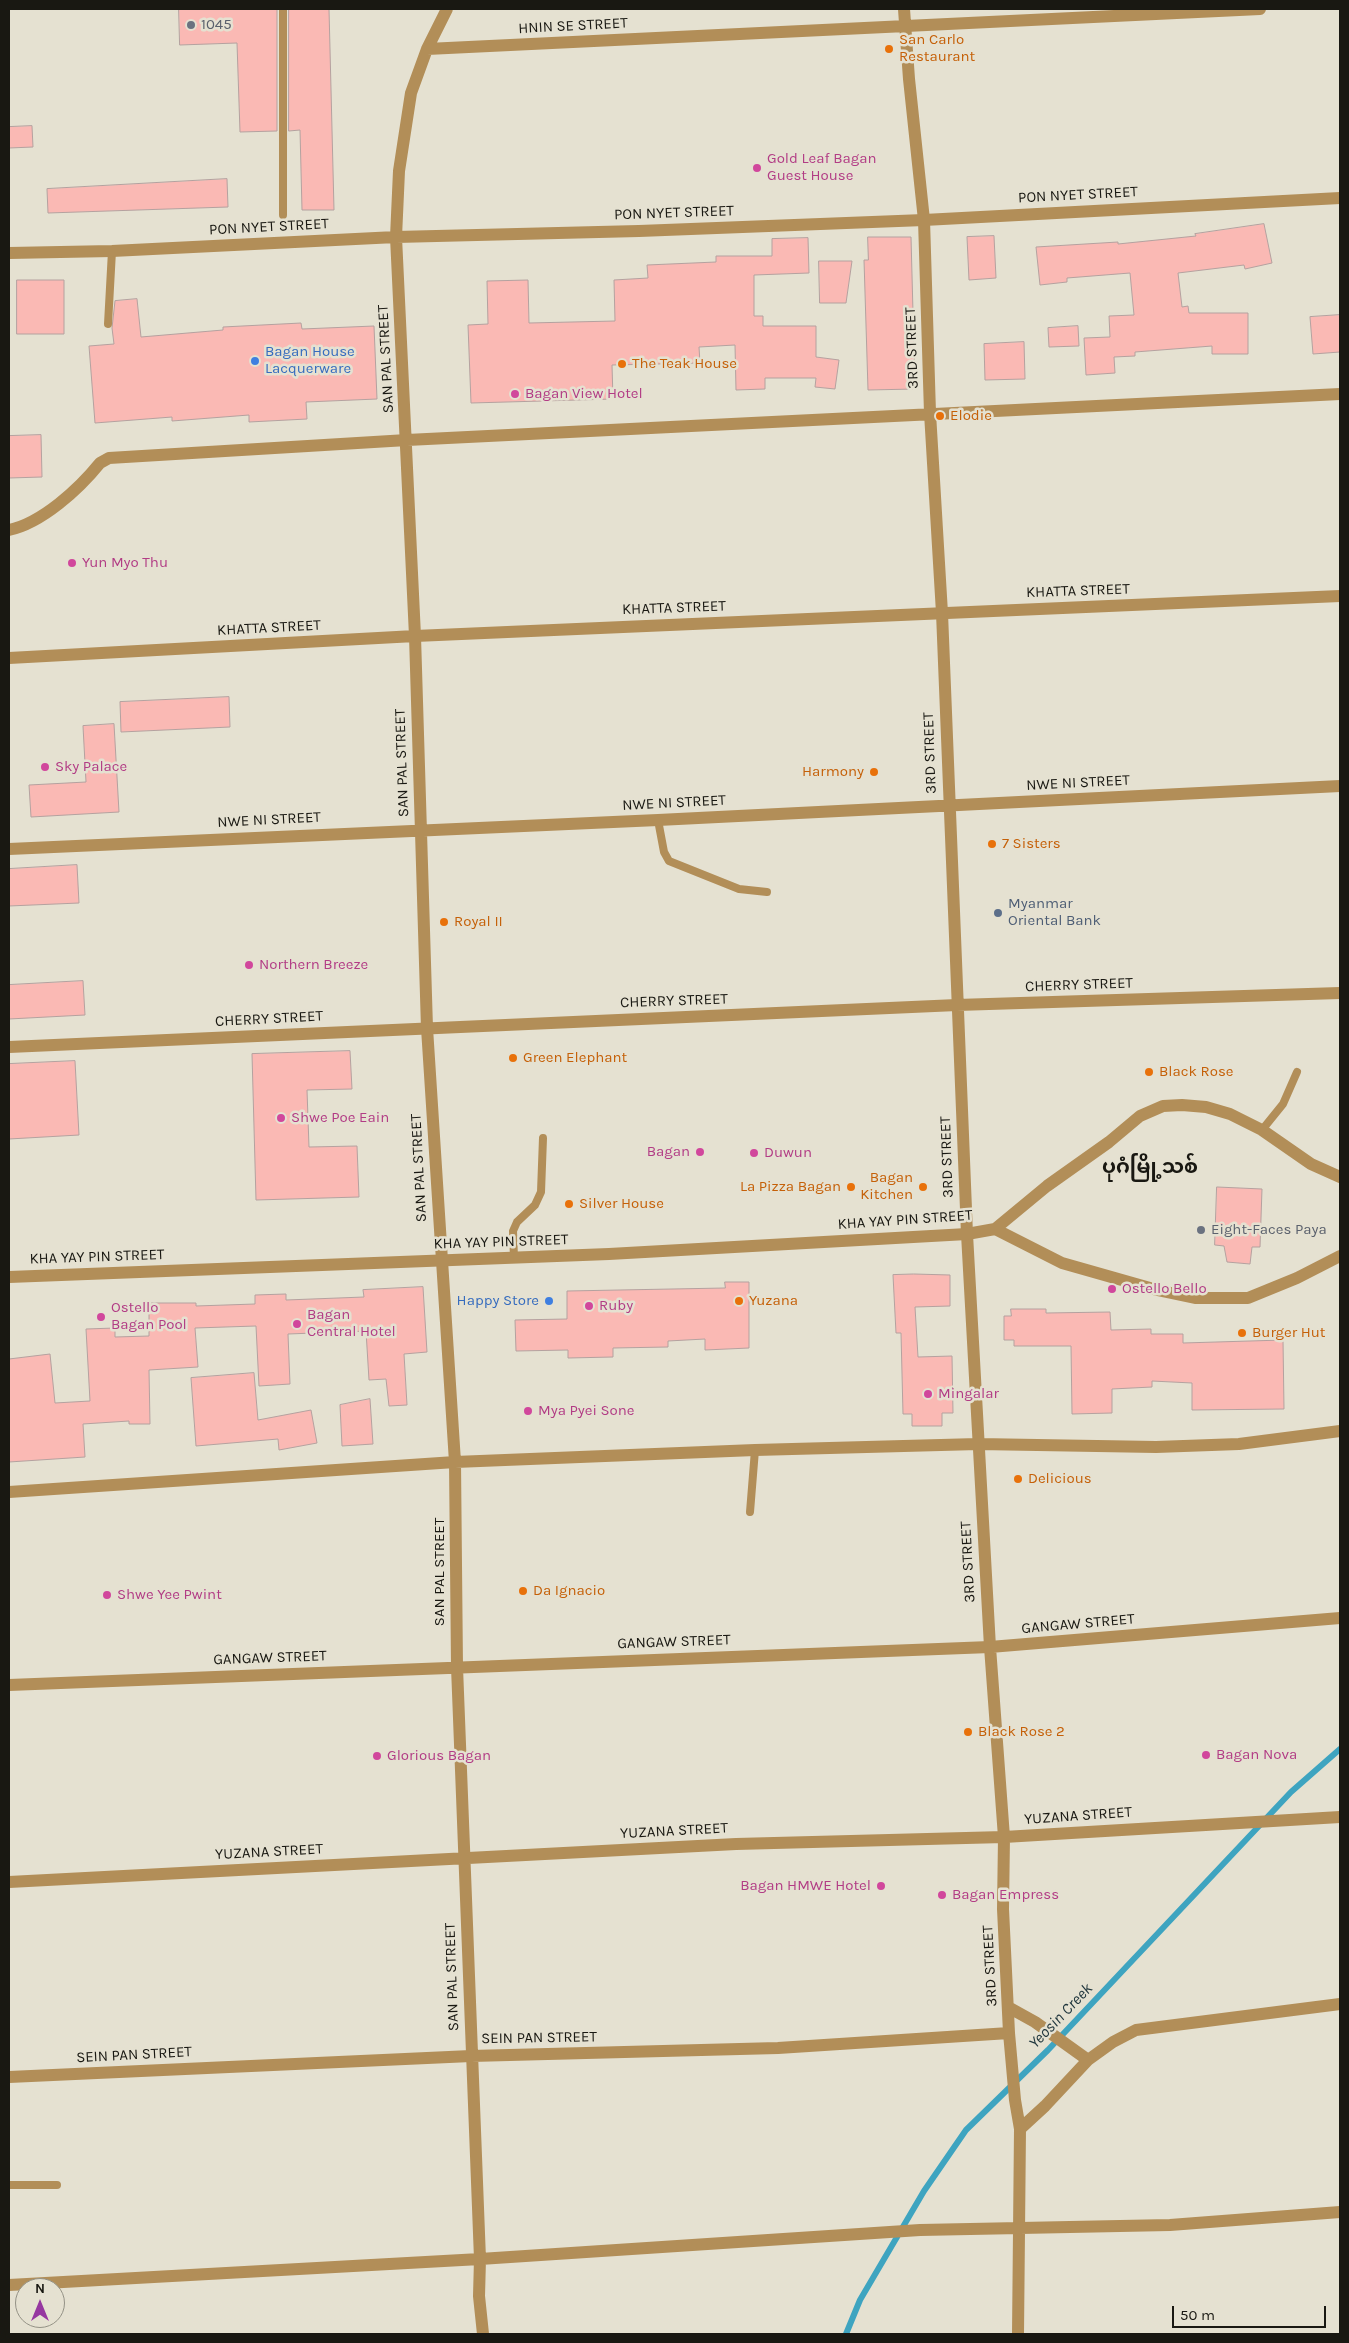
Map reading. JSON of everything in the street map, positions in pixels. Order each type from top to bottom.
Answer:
[{"type":"street","name":"SAN PAL STREET","points":[[447,9],[428,49],[410,102],[399,171],[396,237],[415,636],[428,1028],[455,1462],[457,1666],[480,2260],[479,2296],[483,2334]]},
{"type":"street","name":"3RD STREET","points":[[904,9],[904,25],[924,220],[930,413],[942,613],[948,805],[967,1234],[990,1647],[1004,1837],[1003,1909],[1009,2033],[1015,2100],[1020,2129],[1018,2334]]},
{"type":"street","name":"HNIN SE STREET","points":[[428,49],[1260,9]]},
{"type":"street","name":"PON NYET STREET","points":[[9,253],[112,251],[396,237],[639,231],[924,220],[1340,198]]},
{"type":"street","points":[[9,530],[25,526],[49,511],[100,463],[109,458],[407,440],[1340,394]]},
{"type":"street","name":"KHATTA STREET","points":[[9,658],[415,636],[1340,596]]},
{"type":"street","name":"NWE NI STREET","points":[[9,849],[658,820],[1340,786]]},
{"type":"street","name":"CHERRY STREET","points":[[9,1047],[957,1005],[1340,992]]},
{"type":"street","name":"KHA YAY PIN STREET","points":[[9,1277],[514,1258],[967,1234],[995,1229],[1047,1186],[1109,1142],[1140,1116],[1163,1106],[1206,1107],[1230,1114],[1262,1130],[1311,1164],[1340,1177]]},
{"type":"street","name":"KHA YAY PIN STREET","points":[[995,1229],[1062,1263],[1139,1285],[1195,1298],[1248,1298],[1298,1278],[1340,1256]]},
{"type":"street","points":[[9,1492],[455,1462],[755,1450],[978,1444],[1166,1447],[1239,1444],[1340,1431]]},
{"type":"street","name":"GANGAW STREET","points":[[9,1685],[457,1666],[990,1647],[1340,1618]]},
{"type":"street","name":"YUZANA STREET","points":[[9,1882],[736,1844],[1004,1837],[1340,1816]]},
{"type":"street","points":[[1020,2129],[1045,2106],[1088,2060],[1113,2042],[1136,2030],[1340,2004]]},
{"type":"street","points":[[1008,2007],[1035,2022],[1068,2048],[1088,2060]]},
{"type":"street","name":"SEIN PAN STREET","points":[[9,2077],[471,2056],[778,2048],[1009,2033]]},
{"type":"street","points":[[9,2285],[480,2260],[882,2232],[1170,2225],[1340,2212]]},
{"type":"lane","points":[[283,9],[283,215]]},
{"type":"lane","points":[[108,324],[112,251]]},
{"type":"lane","points":[[658,820],[664,852],[669,861],[739,889],[766,892]]},
{"type":"lane","points":[[1262,1130],[1283,1104],[1297,1072]]},
{"type":"lane","points":[[514,1258],[513,1231],[516,1222],[534,1206],[541,1192],[543,1138]]},
{"type":"lane","points":[[750,1512],[755,1450]]},
{"type":"lane","points":[[9,2185],[57,2185]]},
{"type":"building","points":[[179,9],[277,9],[277,131],[240,132],[237,43],[180,45]]},
{"type":"building","points":[[289,9],[329,9],[334,210],[302,210],[300,130],[289,131]]},
{"type":"building","points":[[32,126],[33,147],[9,148],[9,127]]},
{"type":"building","points":[[227,179],[228,207],[48,213],[47,189]]},
{"type":"building","points":[[1264,224],[1272,263],[1245,269],[1244,265],[1178,273],[1182,307],[1188,306],[1189,313],[1248,313],[1248,354],[1212,354],[1212,346],[1135,352],[1135,356],[1114,357],[1115,373],[1086,375],[1084,338],[1110,337],[1109,316],[1134,315],[1130,273],[1067,278],[1067,282],[1040,285],[1036,247],[1118,242],[1118,244],[1196,236],[1195,234]]},
{"type":"building","points":[[994,236],[996,278],[969,280],[967,237]]},
{"type":"building","points":[[868,237],[911,237],[915,389],[868,390],[864,260],[868,260]]},
{"type":"building","points":[[808,238],[809,273],[754,275],[754,316],[763,316],[763,326],[816,326],[816,357],[839,360],[835,389],[815,387],[816,378],[765,378],[765,389],[736,390],[735,345],[699,347],[700,363],[612,365],[613,399],[471,403],[468,325],[488,324],[487,281],[528,280],[529,323],[615,321],[614,280],[648,278],[647,265],[716,262],[716,256],[772,256],[772,239]]},
{"type":"building","points":[[819,261],[852,261],[846,303],[820,303]]},
{"type":"building","points":[[17,280],[64,280],[64,334],[17,334]]},
{"type":"building","points":[[137,299],[141,337],[223,330],[223,327],[301,323],[302,329],[374,326],[377,399],[306,402],[307,419],[249,422],[249,415],[172,421],[172,417],[95,423],[89,346],[114,344],[112,328],[115,301]]},
{"type":"building","points":[[1340,315],[1340,352],[1313,354],[1310,317]]},
{"type":"building","points":[[1078,326],[1079,346],[1049,347],[1048,328]]},
{"type":"building","points":[[1024,342],[1025,379],[985,380],[984,344]]},
{"type":"building","points":[[41,435],[42,477],[9,478],[9,436]]},
{"type":"building","points":[[229,697],[230,727],[121,732],[120,702]]},
{"type":"building","points":[[114,724],[119,812],[31,817],[29,785],[86,782],[83,726]]},
{"type":"building","points":[[77,865],[79,903],[9,906],[9,869]]},
{"type":"building","points":[[83,981],[85,1015],[9,1019],[9,985]]},
{"type":"building","name":"Shwe Poe Eain","points":[[350,1051],[352,1089],[307,1090],[309,1147],[357,1146],[359,1197],[256,1200],[252,1054]]},
{"type":"building","points":[[75,1061],[79,1135],[9,1139],[9,1064]]},
{"type":"building","points":[[1217,1187],[1262,1189],[1260,1247],[1252,1247],[1250,1264],[1227,1262],[1224,1246],[1215,1245]]},
{"type":"building","points":[[893,1275],[950,1275],[950,1306],[915,1307],[918,1357],[952,1356],[953,1413],[942,1413],[942,1426],[912,1426],[912,1414],[903,1414],[901,1333],[896,1333]]},
{"type":"building","points":[[725,1282],[749,1282],[749,1348],[705,1350],[705,1339],[668,1341],[668,1347],[613,1348],[613,1357],[568,1358],[568,1350],[516,1351],[515,1320],[567,1319],[567,1291],[725,1288]]},
{"type":"building","points":[[423,1287],[427,1352],[404,1354],[407,1405],[389,1406],[386,1379],[369,1380],[366,1331],[288,1334],[290,1384],[259,1386],[256,1326],[195,1328],[198,1367],[149,1370],[150,1424],[129,1424],[129,1421],[83,1424],[85,1457],[9,1462],[9,1359],[50,1354],[55,1403],[90,1401],[86,1329],[115,1328],[115,1337],[149,1336],[149,1303],[196,1303],[196,1306],[255,1304],[255,1295],[286,1294],[286,1300],[364,1297],[363,1290]]},
{"type":"building","points":[[1011,1309],[1046,1309],[1046,1313],[1110,1312],[1111,1330],[1151,1329],[1151,1334],[1183,1334],[1183,1343],[1283,1340],[1284,1409],[1192,1410],[1192,1383],[1152,1381],[1152,1387],[1112,1389],[1112,1413],[1072,1414],[1071,1346],[1014,1346],[1014,1340],[1004,1340],[1004,1316],[1011,1316]]},
{"type":"building","points":[[254,1373],[258,1420],[311,1410],[317,1443],[279,1450],[278,1439],[196,1446],[191,1378]]},
{"type":"building","points":[[370,1399],[373,1444],[342,1446],[340,1405]]},
{"type":"waterway","name":"Yeosin Creek","points":[[846,2334],[860,2300],[924,2191],[966,2130],[1048,2050],[1291,1792],[1340,1749]]},
{"type":"place","name":"1045","points":[[191,25]]},
{"type":"place","name":"San Carlo Restaurant","points":[[889,49]]},
{"type":"place","name":"Gold Leaf Bagan Guest House","points":[[757,168]]},
{"type":"place","name":"Bagan House Lacquerware","points":[[255,361]]},
{"type":"place","name":"The Teak House","points":[[622,364]]},
{"type":"place","name":"Bagan View Hotel","points":[[515,394]]},
{"type":"place","name":"Elodie","points":[[940,416]]},
{"type":"place","name":"Yun Myo Thu","points":[[72,563]]},
{"type":"place","name":"Sky Palace","points":[[45,767]]},
{"type":"place","name":"Harmony","points":[[874,772]]},
{"type":"place","name":"7 Sisters","points":[[992,844]]},
{"type":"place","name":"Myanmar Oriental Bank","points":[[998,913]]},
{"type":"place","name":"Royal II","points":[[444,922]]},
{"type":"place","name":"Northern Breeze","points":[[249,965]]},
{"type":"place","name":"Green Elephant","points":[[513,1058]]},
{"type":"place","name":"Black Rose","points":[[1149,1072]]},
{"type":"place","name":"Shwe Poe Eain","points":[[281,1118]]},
{"type":"place","name":"Bagan","points":[[700,1152]]},
{"type":"place","name":"Duwun","points":[[754,1153]]},
{"type":"place","name":"La Pizza Bagan","points":[[851,1187]]},
{"type":"place","name":"Bagan Kitchen","points":[[923,1187]]},
{"type":"place","name":"Silver House","points":[[569,1204]]},
{"type":"place","name":"Eight-Faces Paya","points":[[1201,1230]]},
{"type":"place","name":"Ostello Bello","points":[[1112,1289]]},
{"type":"place","name":"Happy Store","points":[[549,1301]]},
{"type":"place","name":"Yuzana","points":[[739,1301]]},
{"type":"place","name":"Ruby","points":[[589,1306]]},
{"type":"place","name":"Ostello Bagan Pool","points":[[101,1317]]},
{"type":"place","name":"Bagan Central Hotel","points":[[297,1324]]},
{"type":"place","name":"Burger Hut","points":[[1242,1333]]},
{"type":"place","name":"Mingalar","points":[[928,1394]]},
{"type":"place","name":"Mya Pyei Sone","points":[[528,1411]]},
{"type":"place","name":"Delicious","points":[[1018,1479]]},
{"type":"place","name":"Da Ignacio","points":[[523,1591]]},
{"type":"place","name":"Shwe Yee Pwint","points":[[107,1595]]},
{"type":"place","name":"Black Rose 2","points":[[968,1732]]},
{"type":"place","name":"Bagan Nova","points":[[1206,1755]]},
{"type":"place","name":"Glorious Bagan","points":[[377,1756]]},
{"type":"place","name":"Bagan HMWE Hotel","points":[[881,1886]]},
{"type":"place","name":"Bagan Empress","points":[[942,1895]]},
{"type":"district","name":"ပုဂံမြို့သစ်","points":[[1150,1167]]}]
